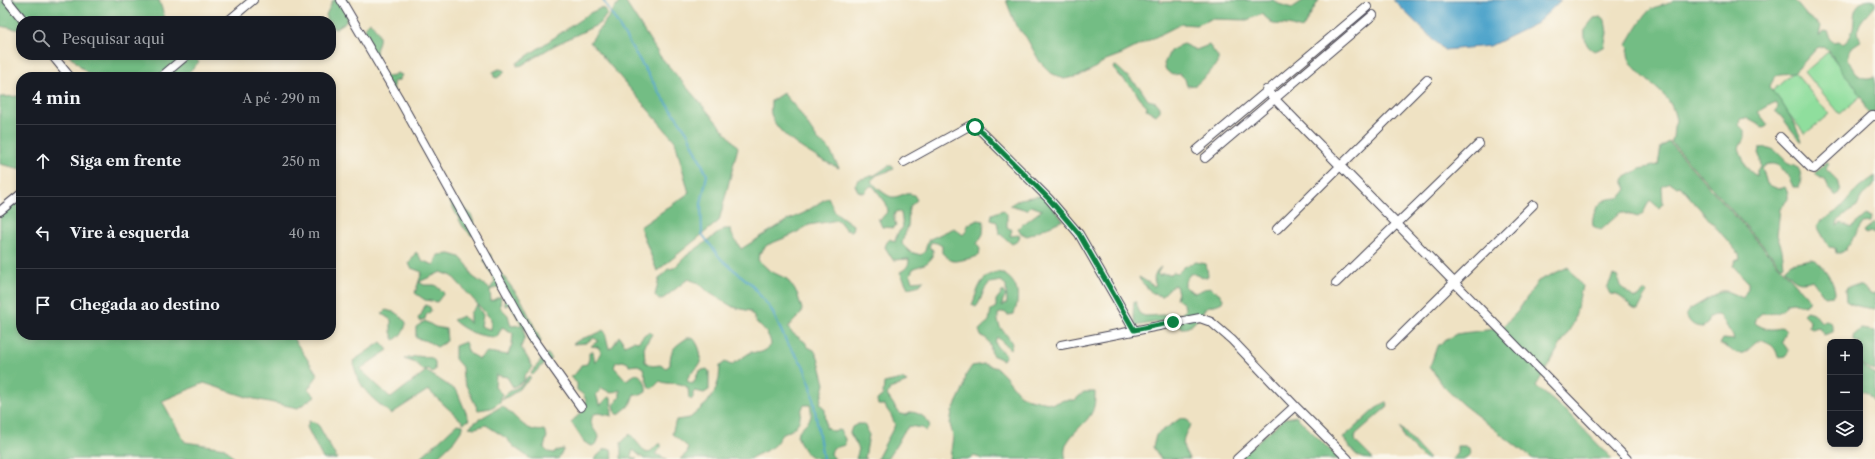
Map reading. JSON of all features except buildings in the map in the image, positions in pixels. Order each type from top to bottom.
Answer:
[{"type":"street","points":[[7,0],[20,16]]},
{"type":"street","points":[[234,16],[253,0]]},
{"type":"street","points":[[341,0],[398,97],[532,338],[581,407]]},
{"type":"street","points":[[1197,150],[1266,90],[1367,7]]},
{"type":"street","points":[[1205,158],[1373,15]]},
{"type":"street","points":[[56,60],[66,72]]},
{"type":"street","points":[[167,72],[181,60]]},
{"type":"street","points":[[1277,229],[1428,80]]},
{"type":"street","points":[[1266,90],[1454,284],[1627,459]]},
{"type":"street","points":[[1780,137],[1811,168],[1814,169],[1872,116],[1875,116]]},
{"type":"street","points":[[904,162],[969,126],[975,127],[982,132],[1049,199],[1079,234],[1134,330]]},
{"type":"street","points":[[1336,283],[1398,225],[1479,144]]},
{"type":"street","points":[[0,211],[16,198]]},
{"type":"street","points":[[1391,345],[1533,205]]},
{"type":"street","points":[[1061,345],[1193,318],[1200,318],[1212,322],[1232,340],[1348,459]]},
{"type":"street","points":[[1237,459],[1295,406]]},
{"type":"green space","points":[[0,0],[159,0],[164,16],[16,16],[16,29],[0,26]]},
{"type":"green space","points":[[333,0],[348,0],[346,22],[336,28],[336,16],[326,15]]},
{"type":"green space","points":[[621,0],[624,0],[660,56],[738,147],[719,221],[657,271],[640,227],[689,193],[675,141],[590,42]]},
{"type":"green space","points":[[1006,0],[1160,0],[1159,2],[1273,0],[1279,4],[1292,8],[1304,0],[1319,0],[1302,29],[1288,25],[1273,24],[1262,14],[1247,20],[1211,19],[1196,25],[1181,24],[1122,54],[1106,60],[1079,76],[1064,79],[1051,73],[1040,62],[1026,37],[1016,26]]},
{"type":"green space","points":[[1674,0],[1794,0],[1807,16],[1821,26],[1819,36],[1823,31],[1829,32],[1829,38],[1833,42],[1839,41],[1843,44],[1849,38],[1852,31],[1855,10],[1858,5],[1864,1],[1875,0],[1875,5],[1859,25],[1858,29],[1861,40],[1851,47],[1848,59],[1852,68],[1861,77],[1870,78],[1875,76],[1875,111],[1868,113],[1857,89],[1823,46],[1817,48],[1794,73],[1777,75],[1770,86],[1789,114],[1802,142],[1781,116],[1775,111],[1778,107],[1775,102],[1758,112],[1768,125],[1763,127],[1746,118],[1740,119],[1739,125],[1745,131],[1745,137],[1739,148],[1745,164],[1753,174],[1757,176],[1757,170],[1761,166],[1759,154],[1760,148],[1774,150],[1788,162],[1796,166],[1800,173],[1801,182],[1799,187],[1793,187],[1785,172],[1777,165],[1767,164],[1762,167],[1767,184],[1778,189],[1785,187],[1788,193],[1788,199],[1780,209],[1777,235],[1782,250],[1784,265],[1782,267],[1671,142],[1676,121],[1671,105],[1659,90],[1636,69],[1628,55],[1629,48],[1627,46],[1641,20],[1651,9]]},
{"type":"green space","points":[[601,8],[605,9],[607,14],[597,25],[555,45],[522,65],[517,66],[517,63],[590,13]]},
{"type":"green space","points":[[1601,17],[1605,20],[1607,33],[1604,47],[1595,51],[1587,45],[1585,39],[1585,29],[1594,18]]},
{"type":"green space","points":[[370,22],[376,29],[379,38],[376,55],[379,66],[385,75],[391,77],[397,73],[402,75],[399,80],[393,82],[395,100],[378,76],[366,48],[370,43],[365,32],[365,26]]},
{"type":"green space","points":[[1183,44],[1196,50],[1209,45],[1218,57],[1218,64],[1196,85],[1187,86],[1185,79],[1180,74],[1172,75],[1166,70],[1164,64],[1170,51]]},
{"type":"green space","points":[[1828,52],[1863,94],[1840,114],[1805,72]]},
{"type":"green space","points":[[74,60],[197,60],[199,62],[189,72],[86,72]]},
{"type":"green space","points":[[1116,66],[1140,88],[1148,100],[1156,102],[1160,107],[1160,111],[1156,115],[1146,109],[1147,106],[1139,98],[1136,92],[1114,70],[1113,67]]},
{"type":"green space","points":[[499,69],[504,70],[504,73],[497,78],[494,77],[493,72]]},
{"type":"green space","points":[[1794,72],[1829,114],[1805,134],[1771,92]]},
{"type":"green space","points":[[783,93],[798,110],[818,140],[829,149],[839,168],[809,153],[789,139],[775,123],[771,113],[771,101]]},
{"type":"green space","points":[[16,96],[16,168],[0,164],[0,97]]},
{"type":"green space","points":[[1669,142],[1809,299],[1809,303],[1804,306],[1793,302],[1787,303],[1780,312],[1762,313],[1757,317],[1755,323],[1761,327],[1772,329],[1782,327],[1786,331],[1782,342],[1789,351],[1785,356],[1778,357],[1774,348],[1770,344],[1760,340],[1742,353],[1737,353],[1720,344],[1723,339],[1734,340],[1732,334],[1718,315],[1709,317],[1707,324],[1703,327],[1692,324],[1689,320],[1686,314],[1689,310],[1721,291],[1726,291],[1743,298],[1748,288],[1748,282],[1733,266],[1735,261],[1740,259],[1739,254],[1680,186],[1677,187],[1670,182],[1662,187],[1663,203],[1659,208],[1650,200],[1643,213],[1638,217],[1621,212],[1601,230],[1593,226],[1595,211],[1599,204],[1606,200],[1622,196],[1627,189],[1623,181],[1624,178],[1640,169],[1658,165],[1661,147]]},
{"type":"green space","points":[[1827,161],[1829,164],[1826,169],[1837,180],[1840,191],[1836,196],[1828,187],[1826,181],[1816,175],[1816,172]]},
{"type":"green space","points":[[888,166],[892,166],[894,169],[877,175],[871,181],[887,195],[895,197],[910,194],[914,195],[917,200],[910,206],[908,212],[908,226],[902,244],[910,252],[921,255],[925,251],[928,240],[954,228],[963,235],[967,230],[967,225],[978,220],[984,221],[983,234],[977,244],[980,249],[979,255],[972,258],[953,261],[948,259],[942,253],[942,246],[931,242],[929,247],[933,250],[931,258],[927,263],[913,269],[910,275],[912,281],[924,280],[920,285],[908,288],[900,272],[907,267],[909,259],[893,260],[885,247],[890,239],[895,242],[897,234],[903,227],[901,213],[897,211],[894,214],[896,225],[894,228],[882,227],[878,218],[880,220],[888,211],[886,203],[873,186],[870,186],[864,193],[858,191],[855,185],[858,180],[875,175]]},
{"type":"green space","points":[[1875,176],[1875,184],[1862,196],[1857,207],[1838,221],[1837,226],[1841,223],[1852,227],[1866,215],[1871,217],[1870,222],[1863,223],[1843,253],[1836,253],[1835,248],[1829,247],[1817,226],[1820,222],[1840,209],[1859,187]]},
{"type":"green space","points":[[1043,196],[1063,220],[1027,236],[1021,233],[1018,228],[1042,210],[1031,206],[1027,210],[1010,205],[1020,199]]},
{"type":"green space","points":[[828,197],[835,212],[853,225],[852,231],[846,230],[838,220],[809,225],[792,235],[767,245],[759,254],[758,260],[770,271],[787,279],[797,293],[802,309],[801,314],[788,327],[791,332],[805,342],[808,347],[814,350],[818,357],[825,384],[820,403],[825,410],[826,429],[827,427],[832,431],[840,430],[845,439],[845,445],[833,448],[831,454],[835,459],[820,459],[810,456],[803,449],[797,435],[799,430],[808,422],[811,416],[810,405],[804,405],[798,424],[795,427],[784,433],[772,447],[750,459],[680,459],[687,453],[688,447],[672,434],[676,420],[690,418],[707,403],[715,391],[719,379],[720,366],[725,362],[731,365],[751,352],[762,352],[771,345],[769,337],[755,320],[750,311],[733,307],[708,292],[699,283],[688,279],[664,298],[659,300],[655,295],[659,279],[668,269],[674,268],[686,256],[724,229],[731,229],[732,235],[741,249],[788,220],[804,213]]},
{"type":"green space","points":[[452,198],[471,214],[476,229],[472,236],[463,227],[450,202],[449,199]]},
{"type":"green space","points":[[16,201],[16,340],[294,340],[318,375],[308,389],[315,396],[298,408],[250,398],[204,383],[162,401],[185,442],[225,448],[235,459],[0,459],[0,214]]},
{"type":"green space","points":[[1003,210],[1007,214],[1007,227],[1012,230],[1010,236],[1020,235],[1018,241],[1012,244],[999,233],[997,222],[991,220],[992,214]]},
{"type":"green space","points":[[1875,222],[1875,234],[1870,232],[1866,234],[1864,231]]},
{"type":"green space","points":[[416,252],[423,261],[434,265],[438,255],[450,254],[460,257],[468,266],[472,276],[490,289],[495,281],[484,261],[485,255],[490,254],[495,265],[522,301],[541,341],[536,348],[528,340],[529,334],[523,326],[525,336],[521,347],[533,367],[524,376],[524,381],[513,387],[507,377],[496,375],[495,387],[502,394],[500,402],[491,408],[478,410],[463,379],[462,367],[455,359],[455,346],[465,342],[469,353],[479,359],[487,352],[508,355],[512,344],[513,333],[502,327],[497,337],[491,337],[479,335],[463,328],[453,320],[463,316],[470,324],[470,313],[477,305],[483,315],[481,326],[491,330],[491,319],[452,276],[441,272],[419,282],[424,285],[435,285],[444,293],[437,302],[425,300],[415,293],[422,272],[411,268],[409,263]],"holes":[[[496,288],[502,289],[505,306],[510,304],[522,325],[511,326],[508,315],[500,307],[501,296],[491,301],[490,290]]]},
{"type":"green space","points":[[1811,259],[1819,263],[1830,278],[1835,293],[1833,296],[1825,297],[1812,280],[1799,282],[1790,276],[1784,269],[1791,263]]},
{"type":"green space","points":[[1196,262],[1206,264],[1208,275],[1207,278],[1190,274],[1185,281],[1185,287],[1195,293],[1209,287],[1220,294],[1223,299],[1222,302],[1206,307],[1194,323],[1186,328],[1182,328],[1174,319],[1136,326],[1133,314],[1134,302],[1136,302],[1140,314],[1145,316],[1182,314],[1185,310],[1184,304],[1176,298],[1178,293],[1176,286],[1173,285],[1162,296],[1153,294],[1139,277],[1154,286],[1156,285],[1154,280],[1155,275],[1161,267],[1157,274],[1161,276],[1160,274],[1171,274],[1173,272],[1178,273],[1184,267]]},
{"type":"green space","points":[[1568,267],[1582,286],[1574,322],[1536,386],[1569,414],[1612,459],[1533,459],[1462,404],[1444,387],[1430,367],[1437,346],[1456,334],[1502,328],[1518,311],[1538,281]]},
{"type":"green space","points":[[998,272],[1005,275],[1014,283],[1017,294],[1014,314],[1008,315],[1004,312],[998,314],[1000,327],[1012,344],[1010,349],[997,337],[995,342],[997,347],[1006,355],[1003,360],[992,355],[987,339],[981,336],[979,330],[989,321],[991,310],[996,307],[996,300],[1003,291],[1006,296],[1003,300],[1002,306],[1007,303],[1006,285],[1001,281],[990,283],[985,289],[976,307],[972,305],[983,280],[992,273]]},
{"type":"green space","points":[[1613,275],[1618,277],[1620,286],[1634,298],[1637,298],[1645,291],[1647,293],[1638,310],[1619,296],[1610,294],[1607,288]]},
{"type":"green space","points":[[1850,286],[1862,286],[1871,294],[1875,293],[1875,309],[1846,301],[1845,290]]},
{"type":"green space","points":[[425,305],[430,307],[431,311],[426,315],[425,319],[419,321],[418,318],[421,315]]},
{"type":"green space","points":[[386,310],[397,313],[406,322],[402,332],[394,340],[391,332],[391,320],[382,314]]},
{"type":"green space","points":[[1806,311],[1814,313],[1821,322],[1825,320],[1829,321],[1833,332],[1824,335],[1818,327],[1812,329],[1809,327],[1810,321],[1803,314]]},
{"type":"green space","points":[[425,321],[435,327],[446,329],[447,341],[437,347],[427,341],[416,338],[416,327]]},
{"type":"green space","points":[[1861,329],[1875,331],[1875,370],[1873,371],[1863,365],[1863,339],[1854,339],[1853,336]]},
{"type":"green space","points":[[603,330],[605,332],[609,349],[613,346],[619,336],[625,345],[633,341],[638,342],[645,334],[650,332],[652,334],[644,347],[645,362],[652,366],[660,365],[666,368],[670,365],[671,355],[676,346],[687,338],[693,338],[698,345],[701,357],[699,365],[689,375],[687,381],[693,384],[699,371],[707,369],[709,371],[709,390],[704,393],[695,391],[691,400],[689,398],[688,388],[681,384],[660,381],[653,388],[649,388],[643,368],[638,365],[629,366],[628,363],[623,361],[616,362],[614,367],[626,380],[636,374],[643,378],[646,392],[641,395],[634,394],[630,405],[619,414],[616,414],[614,405],[620,397],[620,390],[611,393],[600,387],[601,390],[596,394],[599,404],[602,404],[607,398],[611,397],[612,416],[599,413],[594,414],[591,424],[599,437],[597,443],[592,446],[584,442],[571,422],[585,408],[586,400],[577,390],[577,383],[570,377],[577,372],[581,365],[587,364],[589,352],[593,351],[595,363],[601,352],[598,347],[591,346],[598,341],[593,338],[586,343],[573,344],[580,339]]},
{"type":"green space","points":[[381,342],[388,350],[360,369],[391,398],[426,371],[457,391],[469,420],[464,423],[428,390],[391,414],[371,397],[362,386],[355,371],[353,361]]},
{"type":"green space","points":[[547,353],[552,359],[540,367],[533,375],[531,373]]},
{"type":"green space","points":[[417,356],[432,358],[435,362],[435,370],[432,372],[429,369],[422,370],[416,363],[404,359]]},
{"type":"green space","points":[[984,364],[997,368],[1019,394],[1029,399],[1053,404],[1064,400],[1075,400],[1084,392],[1095,392],[1095,401],[1091,414],[1069,440],[1066,446],[1066,459],[983,459],[974,456],[970,459],[950,459],[953,436],[950,424],[952,412],[964,387],[966,375],[972,366]]},
{"type":"green space","points":[[1863,366],[1875,375],[1875,403],[1867,393],[1863,391]]},
{"type":"green space","points":[[530,376],[530,379],[514,393],[502,400],[507,393],[522,384],[527,377]]},
{"type":"green space","points":[[902,379],[907,382],[890,389],[887,395],[900,414],[906,415],[912,412],[923,416],[930,426],[926,431],[922,428],[909,426],[887,459],[877,459],[895,425],[891,415],[884,405],[878,405],[877,400],[883,395],[884,383]]},
{"type":"green space","points":[[1386,402],[1388,406],[1356,434],[1356,442],[1373,459],[1362,458],[1355,454],[1343,438],[1375,409]]},
{"type":"green space","points":[[502,406],[526,427],[544,430],[547,436],[544,448],[548,452],[554,453],[558,450],[564,449],[558,459],[531,459],[514,447],[506,438],[486,425],[475,428],[469,427]]},
{"type":"green space","points":[[1296,416],[1339,459],[1237,459],[1285,418]]},
{"type":"green space","points":[[1181,418],[1187,419],[1191,425],[1183,442],[1185,451],[1190,459],[1161,459],[1153,447],[1156,435]]},
{"type":"green space","points":[[309,421],[314,422],[319,426],[337,459],[323,459],[307,427]]},
{"type":"green space","points":[[457,424],[463,425],[463,428],[454,441],[435,459],[419,459]]},
{"type":"green space","points":[[858,424],[864,424],[869,435],[865,458],[867,459],[856,459],[859,449],[850,433],[852,427]]},
{"type":"green space","points":[[1400,427],[1429,459],[1424,459],[1404,439]]},
{"type":"green space","points":[[630,434],[646,453],[651,451],[658,444],[661,444],[661,447],[655,454],[667,459],[644,459],[633,450],[631,456],[637,459],[621,459],[621,443]]},
{"type":"green space","points":[[1457,446],[1465,446],[1469,448],[1470,455],[1463,459],[1452,459],[1457,453]]},
{"type":"green space","points":[[605,449],[611,449],[613,459],[594,459]]},
{"type":"water","points":[[1393,0],[1561,0],[1537,23],[1490,46],[1444,50]]},
{"type":"waterway","points":[[603,0],[659,92],[687,132],[707,175],[701,204],[702,234],[721,259],[751,284],[771,309],[786,341],[803,365],[811,386],[823,459]]},
{"type":"route","points":[[975,127],[982,132],[1049,199],[1079,234],[1108,282],[1134,330],[1173,322]]}]
